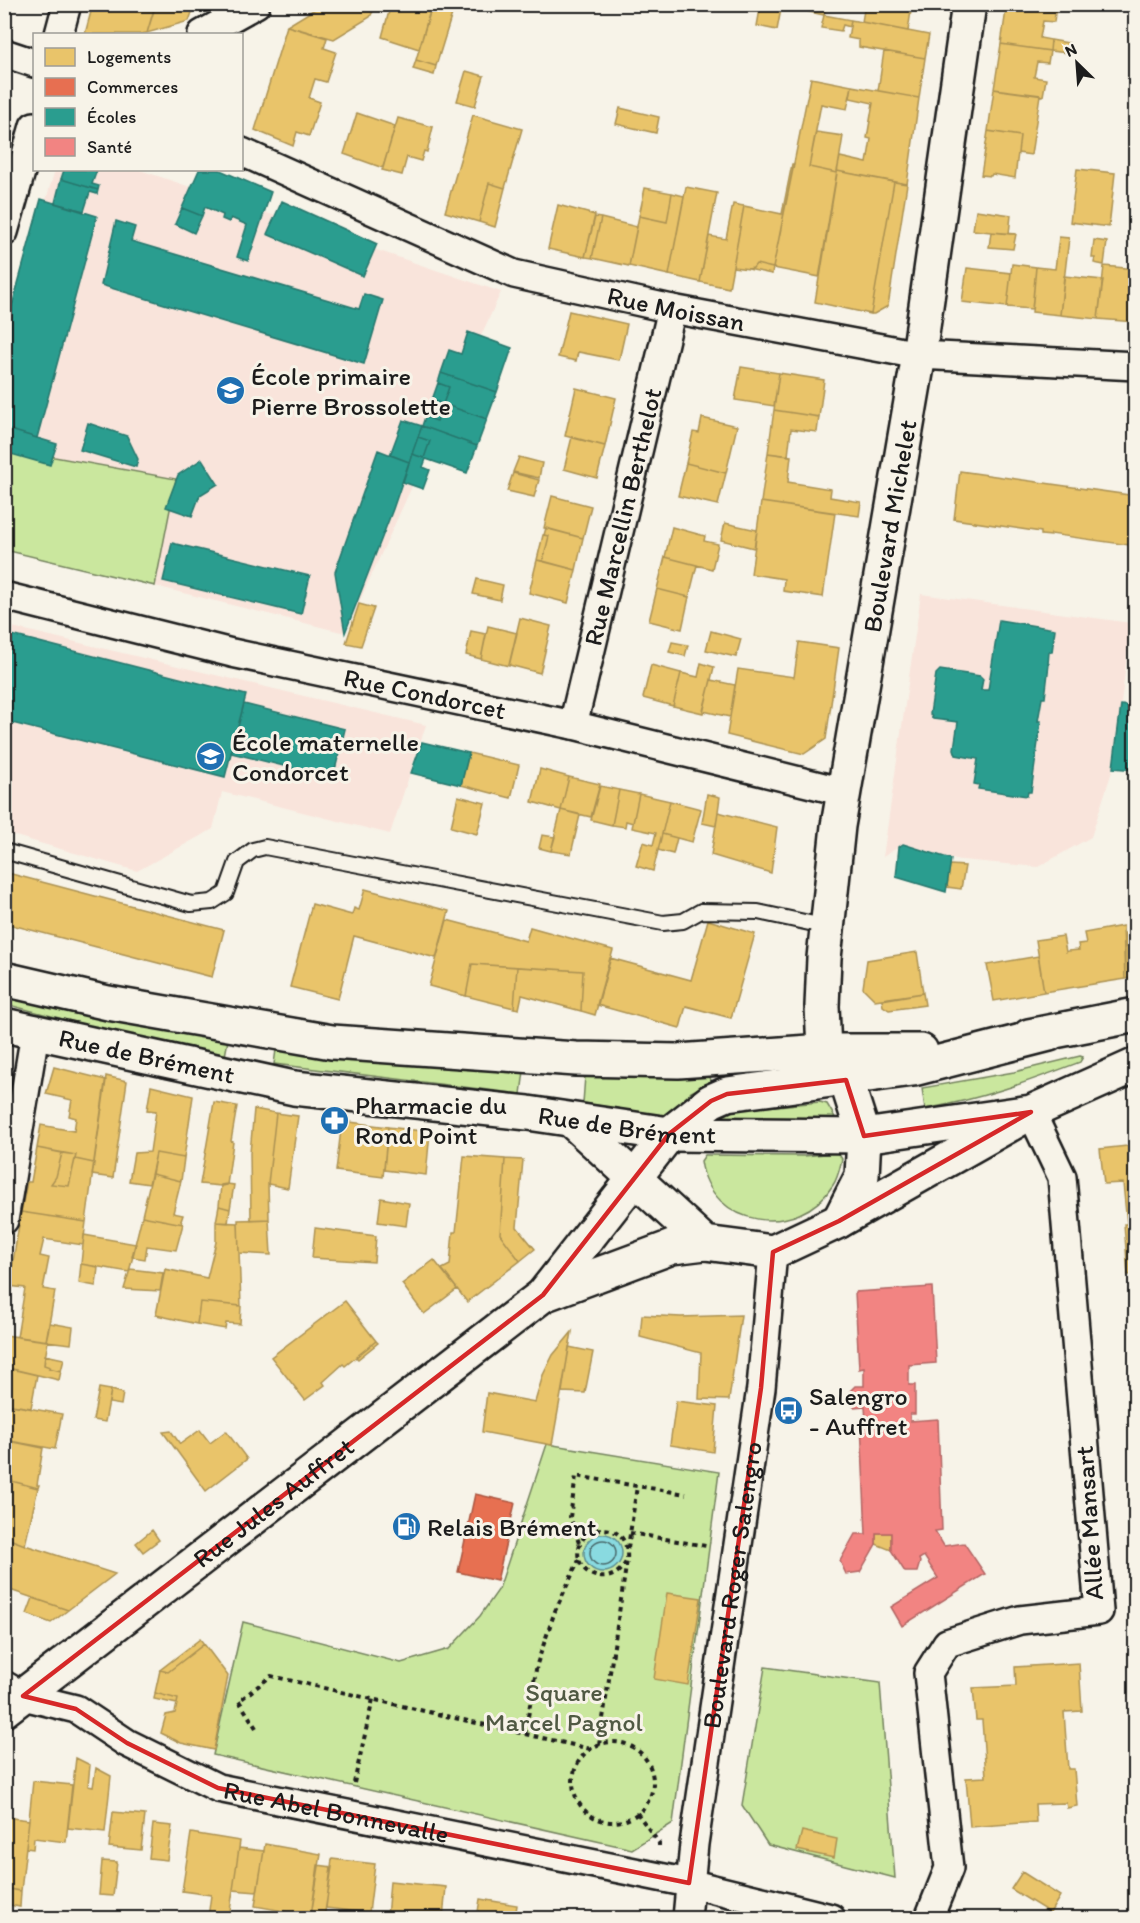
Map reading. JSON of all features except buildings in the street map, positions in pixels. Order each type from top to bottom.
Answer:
[{"type":"main road","name":"Boulevard Michelet","points":[[824,1051],[822,1006],[838,826],[919,355],[969,4]]},
{"type":"main road","name":"Rue de Brément","points":[[4,979],[108,1003],[332,1042],[576,1059],[667,1061],[824,1051],[909,1052],[1049,1034],[1136,1014]]},
{"type":"main road","name":"Rue de Brément","points":[[20,1029],[294,1088],[517,1112],[669,1134],[864,1136],[1030,1112],[1136,1065]]},
{"type":"main road","name":"Rue Jules Auffret","points":[[11,1697],[543,1294],[669,1134],[711,1101],[728,1094],[913,1070],[1049,1034]]},
{"type":"main road","points":[[824,1051],[846,1080],[864,1136],[862,1176],[839,1221]]},
{"type":"main road","points":[[773,1252],[839,1221],[1030,1112]]},
{"type":"main road","points":[[572,1121],[705,1243]]},
{"type":"main road","name":"Rue Jules Auffret","points":[[543,1294],[672,1247],[705,1243],[773,1252]]},
{"type":"street","points":[[59,33],[67,4]]},
{"type":"street","points":[[204,33],[256,4]]},
{"type":"street","points":[[4,53],[33,63]]},
{"type":"street","points":[[4,232],[33,130]]},
{"type":"street","name":"Rue Moissan","points":[[243,152],[514,274],[672,309],[919,355],[1136,366]]},
{"type":"street","name":"Rue Marcellin Berthelot","points":[[573,725],[672,309]]},
{"type":"street","name":"Rue Condorcet","points":[[4,596],[232,653],[573,725],[844,792]]},
{"type":"street","points":[[4,1220],[20,1029]]},
{"type":"street","name":"Allée Mansart","points":[[929,1918],[950,1868],[928,1673],[947,1643],[1020,1620],[1099,1611],[1062,1178],[1030,1112]]},
{"type":"street","name":"Boulevard Roger Salengro","points":[[687,1918],[689,1883],[761,1388],[773,1252]]},
{"type":"street","name":"Rue Abel Bonnevalle","points":[[11,1697],[76,1709],[127,1743],[218,1788],[689,1883],[831,1918]]},
{"type":"lane","points":[[4,851],[191,904],[212,902],[226,893],[237,862],[253,850],[265,847],[663,924],[683,921],[701,911],[758,912],[828,927]]},
{"type":"path","points":[[525,1734],[537,1664],[555,1611],[579,1560],[579,1544],[570,1517],[576,1476],[686,1494]]},
{"type":"path","points":[[627,1551],[637,1486]]},
{"type":"path","points":[[579,1544],[590,1531],[607,1528],[621,1536],[626,1543],[627,1551],[598,1745]]},
{"type":"path","points":[[630,1533],[736,1551]]},
{"type":"path","points":[[579,1560],[587,1572],[602,1578],[617,1573],[627,1560]]},
{"type":"path","points":[[256,1728],[239,1701],[271,1676],[591,1749]]},
{"type":"path","points":[[347,1814],[373,1699]]},
{"type":"path","points":[[607,1742],[620,1743],[634,1747],[644,1756],[651,1768],[653,1782],[651,1795],[644,1808],[621,1822],[607,1822],[594,1818],[584,1810],[573,1788],[573,1776],[577,1764],[591,1749],[607,1742]]},
{"type":"highlighted area","points":[[846,1080],[864,1136],[1031,1112],[839,1221],[773,1252],[761,1388],[689,1883],[218,1788],[127,1743],[76,1709],[23,1696],[543,1295],[669,1134],[711,1101],[727,1094]]},
{"type":"shaded area","name":"École primaire Pierre Brossolette","points":[[55,171],[143,171],[501,292],[345,633],[155,586],[175,479],[5,448],[5,335]]},
{"type":"shaded area","points":[[921,594],[1131,623],[1113,768],[1091,837],[1038,867],[951,859],[903,844],[883,857]]},
{"type":"shaded area","name":"École maternelle Condorcet","points":[[4,625],[426,725],[390,834],[222,792],[213,829],[137,871],[5,833]]},
{"type":"green space","points":[[5,448],[176,479],[155,586],[5,550]]},
{"type":"green space","points":[[4,994],[132,1025],[228,1040],[225,1056],[129,1036],[5,1004]]},
{"type":"green space","points":[[276,1050],[524,1071],[521,1094],[274,1064]]},
{"type":"green space","points":[[1083,1057],[1080,1062],[1023,1083],[985,1095],[925,1109],[922,1088],[1014,1072]]},
{"type":"green space","points":[[585,1076],[647,1078],[709,1076],[711,1080],[691,1092],[668,1116],[663,1116],[583,1103]]},
{"type":"green space","points":[[820,1102],[827,1104],[836,1119],[773,1121],[720,1119],[722,1115],[732,1110]]},
{"type":"green space","points":[[836,1153],[842,1159],[838,1176],[818,1203],[799,1214],[779,1220],[758,1219],[738,1213],[721,1201],[708,1184],[701,1161],[705,1155],[804,1156]]},
{"type":"green space","name":"Square Marcel Pagnol","points":[[547,1444],[719,1472],[673,1823],[632,1849],[213,1755],[243,1622],[401,1663],[449,1649],[480,1616],[499,1589]]},
{"type":"green space","points":[[765,1667],[880,1683],[895,1878],[768,1845],[742,1805]]},
{"type":"water","points":[[603,1534],[616,1540],[622,1553],[616,1566],[603,1572],[590,1566],[584,1553],[590,1540]]},
{"type":"place","name":"École primaire Pierre Brossolette","points":[[230,391]]},
{"type":"place","name":"École maternelle Condorcet","points":[[211,757]]},
{"type":"place","name":"Pharmacie du Rond Point","points":[[334,1120]]},
{"type":"place","name":"Salengro - Auffret","points":[[788,1411]]},
{"type":"place","name":"Relais Brément","points":[[406,1527]]}]
